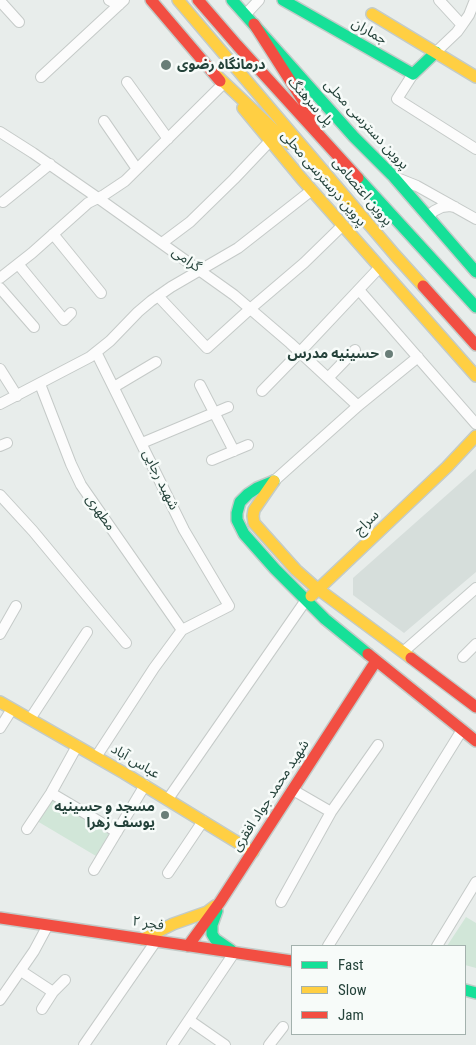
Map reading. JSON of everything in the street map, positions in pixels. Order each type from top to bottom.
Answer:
[{"type":"street","points":[[109,0],[122,3]]},
{"type":"street","name":"پروین درسترسی محلی","points":[[151,0],[312,190],[476,376]]},
{"type":"street","name":"پروین اعتصامی","points":[[178,0],[395,255],[476,345]]},
{"type":"street","name":"پل سرهنگ","points":[[198,0],[340,158]]},
{"type":"street","name":"پروین دسترسی محلی","points":[[232,0],[354,137],[392,175],[476,272]]},
{"type":"street","points":[[245,15],[259,0]]},
{"type":"street","name":"جماران","points":[[283,0],[413,74]]},
{"type":"street","points":[[439,0],[462,25]]},
{"type":"street","points":[[475,0],[469,15],[457,32],[413,74],[397,98],[476,149]]},
{"type":"street","points":[[0,1],[19,22]]},
{"type":"street","points":[[41,78],[122,3]]},
{"type":"street","name":"جماران","points":[[372,14],[476,77]]},
{"type":"street","points":[[254,24],[340,158]]},
{"type":"street","points":[[212,71],[349,200]]},
{"type":"street","points":[[127,82],[168,139]]},
{"type":"street","points":[[0,278],[88,203],[125,181],[223,84]]},
{"type":"street","points":[[104,121],[137,169]]},
{"type":"street","name":"گرامی","points":[[1,134],[50,164],[200,270],[250,308],[358,406]]},
{"type":"street","points":[[162,243],[190,222],[270,141]]},
{"type":"street","name":"پروین اعتصامی","points":[[340,158],[476,307]]},
{"type":"street","points":[[3,202],[50,164]]},
{"type":"street","points":[[392,175],[417,186],[476,219]]},
{"type":"street","points":[[0,404],[90,357],[110,342],[138,312],[158,296],[238,248],[312,190]]},
{"type":"street","points":[[428,217],[442,207],[458,208]]},
{"type":"street","points":[[158,296],[207,348],[343,225]]},
{"type":"street","points":[[52,234],[101,292]]},
{"type":"street","points":[[18,264],[64,320],[71,313]]},
{"type":"street","points":[[262,390],[380,267]]},
{"type":"street","points":[[0,288],[34,327]]},
{"type":"street","points":[[359,290],[476,425],[466,440],[462,452]]},
{"type":"street","points":[[328,378],[355,350]]},
{"type":"street","name":"شهید رجایی","points":[[96,352],[184,530],[230,606],[182,630]]},
{"type":"street","points":[[418,357],[358,406],[274,482],[254,510],[254,523],[296,570],[319,590],[476,707]]},
{"type":"street","points":[[114,387],[156,362]]},
{"type":"street","points":[[0,369],[17,396]]},
{"type":"street","name":"مطهری","points":[[40,384],[81,485],[182,630]]},
{"type":"street","points":[[200,385],[234,450]]},
{"type":"street","points":[[142,443],[228,407]]},
{"type":"street","name":"سراج","points":[[306,600],[319,590],[447,467],[476,436]]},
{"type":"street","points":[[212,460],[248,445]]},
{"type":"street","name":"سراج","points":[[447,467],[476,449]]},
{"type":"street","points":[[274,482],[258,488],[240,502],[237,520],[244,534],[275,569],[325,619],[476,741]]},
{"type":"street","points":[[0,495],[33,531],[126,643]]},
{"type":"street","points":[[403,652],[476,588]]},
{"type":"street","points":[[168,799],[306,600]]},
{"type":"street","points":[[0,634],[16,606]]},
{"type":"street","points":[[96,756],[154,668],[182,630]]},
{"type":"street","points":[[30,719],[87,632]]},
{"type":"street","points":[[463,656],[476,644]]},
{"type":"street","name":"شهید محمد جواد افقری","points":[[188,946],[253,852],[376,661]]},
{"type":"street","name":"عباس آباد","points":[[0,702],[145,785],[253,852]]},
{"type":"street","points":[[0,728],[12,709]]},
{"type":"street","points":[[329,945],[462,730]]},
{"type":"street","points":[[282,902],[332,812],[378,745]]},
{"type":"street","points":[[27,829],[51,793],[77,746]]},
{"type":"street","points":[[94,870],[145,785]]},
{"type":"street","points":[[293,790],[332,812]]},
{"type":"street","points":[[51,793],[117,832]]},
{"type":"street","points":[[168,873],[203,821]]},
{"type":"street","points":[[438,945],[476,882]]},
{"type":"street","points":[[143,939],[173,924],[206,912],[220,902]]},
{"type":"street","points":[[172,1045],[234,953],[215,939],[212,934],[212,925],[220,902]]},
{"type":"street","name":"فجر ۲","points":[[0,918],[291,961]]},
{"type":"street","points":[[0,1000],[34,951],[48,924]]},
{"type":"street","points":[[84,1045],[156,941]]},
{"type":"street","points":[[21,971],[53,992]]},
{"type":"street","points":[[42,1010],[53,992],[65,980]]},
{"type":"street","points":[[189,1020],[225,1045]]},
{"type":"street","points":[[269,1045],[283,1027]]},
{"type":"shaded area","points":[[476,469],[476,572],[404,633],[353,595],[353,578]]},
{"type":"green space","points":[[53,798],[109,834],[96,856],[37,821]]},
{"type":"green space","points":[[466,917],[476,923],[476,968],[466,965],[466,945],[448,945]]},
{"type":"traffic: fast","points":[[232,0],[354,137],[392,175],[476,272]]},
{"type":"traffic: fast","points":[[283,0],[413,74],[436,52]]},
{"type":"traffic: fast","points":[[358,178],[476,307]]},
{"type":"traffic: fast","points":[[274,481],[257,488],[240,502],[237,520],[244,534],[275,569],[325,619],[368,654]]},
{"type":"traffic: fast","points":[[217,911],[212,925],[212,934],[215,939],[231,950]]},
{"type":"traffic: fast","points":[[466,990],[476,993]]},
{"type":"traffic: slow","points":[[178,0],[423,286]]},
{"type":"traffic: slow","points":[[372,14],[476,77]]},
{"type":"traffic: slow","points":[[212,71],[288,143]]},
{"type":"traffic: slow","points":[[243,108],[301,178],[476,376]]},
{"type":"traffic: slow","points":[[311,596],[447,467],[476,436]]},
{"type":"traffic: slow","points":[[274,481],[254,510],[254,523],[296,570],[314,586],[411,658]]},
{"type":"traffic: slow","points":[[0,702],[124,773],[253,852]]},
{"type":"traffic: slow","points":[[143,939],[173,924],[207,912],[215,906]]},
{"type":"traffic: jam","points":[[151,0],[220,81]]},
{"type":"traffic: jam","points":[[198,0],[358,178]]},
{"type":"traffic: jam","points":[[254,24],[314,118]]},
{"type":"traffic: jam","points":[[423,286],[476,345]]},
{"type":"traffic: jam","points":[[368,654],[476,741]]},
{"type":"traffic: jam","points":[[411,658],[476,707]]},
{"type":"traffic: jam","points":[[188,946],[220,902],[376,661]]},
{"type":"traffic: jam","points":[[0,918],[291,961]]},
{"type":"place","name":"درمانگاه رضوی","points":[[166,65]]},
{"type":"place","name":"حسینیه مدرس","points":[[389,354]]},
{"type":"place","name":"مسجد و حسینیه یوسف زهرا","points":[[165,815]]}]
